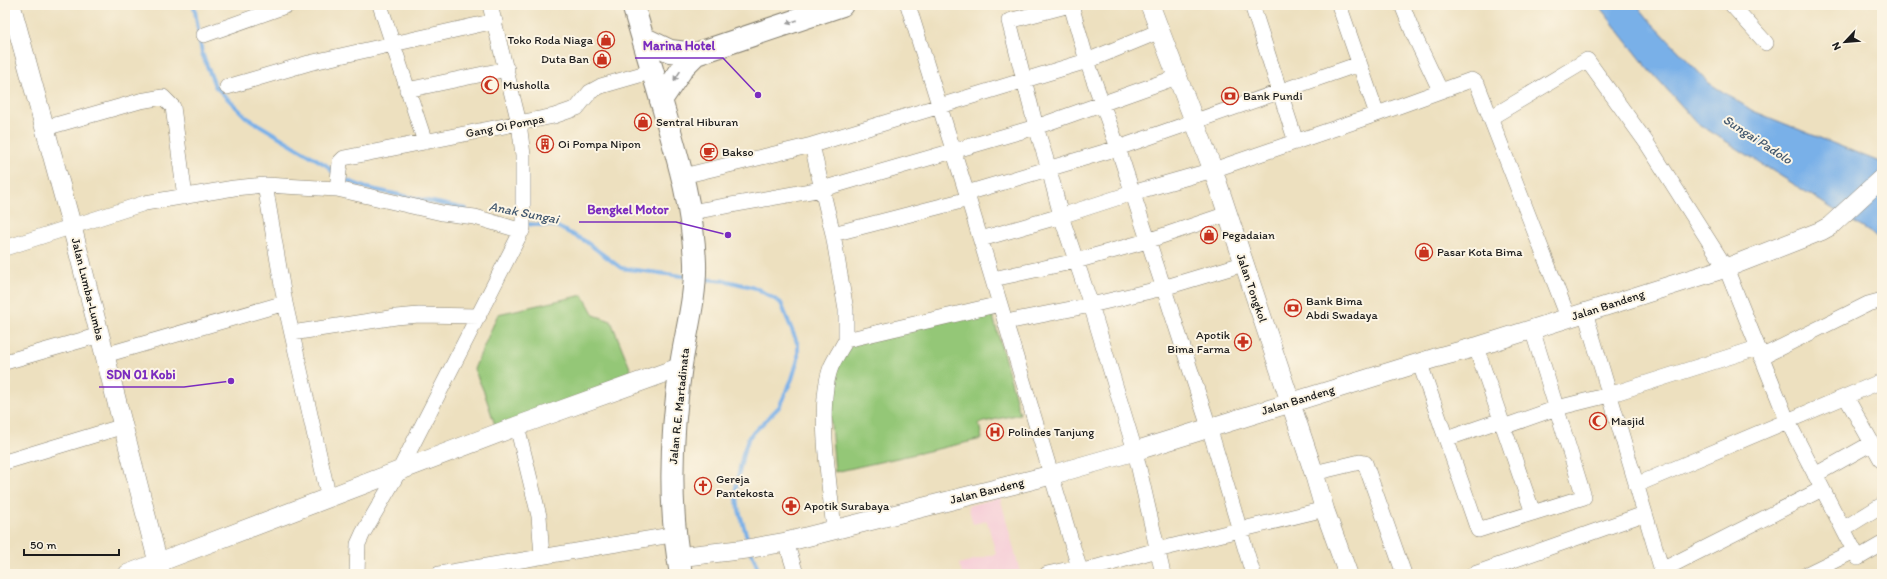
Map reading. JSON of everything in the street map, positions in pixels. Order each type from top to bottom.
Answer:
[{"type":"main road","name":"Jalan R.E. Martadinata","points":[[633,5],[684,176],[690,212],[695,264],[694,287],[681,367],[672,456],[680,566]]},
{"type":"main road","points":[[661,100],[684,66],[696,54],[829,7]]},
{"type":"main road","points":[[643,38],[670,51],[696,54]]},
{"type":"street","name":"Jalan Lumba-Lumba","points":[[11,5],[72,227],[160,569]]},
{"type":"street","points":[[204,36],[288,5]]},
{"type":"street","points":[[380,5],[425,142]]},
{"type":"street","points":[[356,574],[358,544],[398,473],[479,316],[523,225],[523,156],[519,123],[507,69],[490,5]]},
{"type":"street","points":[[908,5],[968,196],[1080,571]]},
{"type":"street","points":[[1163,574],[1136,451],[1091,305],[1061,216],[1023,81],[1009,21],[1070,5],[1087,61],[1118,148],[1147,242],[1209,427],[1238,529],[1253,574]]},
{"type":"street","name":"Jalan Tongkol","points":[[1150,5],[1213,170],[1243,264],[1348,574]]},
{"type":"street","points":[[1252,5],[1296,142]]},
{"type":"street","points":[[1339,5],[1377,114]]},
{"type":"street","points":[[1402,5],[1414,35],[1440,90]]},
{"type":"street","points":[[1732,5],[1766,43]]},
{"type":"street","points":[[227,87],[309,63],[494,21]]},
{"type":"street","points":[[684,176],[812,145],[1023,81],[1087,61],[1160,31]]},
{"type":"street","points":[[1490,118],[1587,60],[1646,142],[1726,268],[1787,420],[1858,558],[1882,544]]},
{"type":"street","points":[[833,234],[968,196],[1118,148],[1359,64]]},
{"type":"street","points":[[407,90],[507,69]]},
{"type":"street","name":"Gang Oi Pompa","points":[[338,181],[341,160],[346,157],[554,116],[577,108],[590,92],[600,86],[653,71]]},
{"type":"street","points":[[690,212],[822,189],[1036,127],[1178,77]]},
{"type":"street","points":[[981,239],[1213,170],[1377,114],[1466,81],[1474,81],[1478,86],[1490,118],[1576,315],[1609,395],[1662,572],[1822,489]]},
{"type":"street","points":[[45,128],[140,101],[163,97],[173,107],[185,197]]},
{"type":"street","points":[[812,145],[833,234],[846,310],[846,340],[831,368],[824,401],[826,445],[834,530]]},
{"type":"street","name":"Jalan Bandeng","points":[[680,566],[834,530],[1051,475],[1136,451],[1291,402],[1476,348],[1726,268],[1830,226],[1882,178]]},
{"type":"street","points":[[5,248],[144,203],[234,188],[338,181],[442,213],[523,225]]},
{"type":"street","points":[[265,186],[285,303],[329,499]]},
{"type":"street","points":[[993,279],[1076,261],[1147,242],[1227,214]]},
{"type":"street","points":[[1006,322],[1091,305],[1163,288],[1243,264]]},
{"type":"street","points":[[1446,439],[1609,395],[1759,352],[1868,304],[1879,301],[1882,302]]},
{"type":"street","points":[[105,355],[285,303]]},
{"type":"street","points":[[846,340],[1000,304]]},
{"type":"street","points":[[292,333],[396,317],[419,315],[479,316]]},
{"type":"street","points":[[1420,364],[1478,530],[1584,496],[1532,329]]},
{"type":"street","points":[[5,362],[100,336]]},
{"type":"street","points":[[1476,348],[1532,513]]},
{"type":"street","points":[[128,574],[160,569],[329,499],[517,426],[681,367]]},
{"type":"street","points":[[1636,485],[1882,381]]},
{"type":"street","points":[[1815,475],[1878,451],[1846,397]]},
{"type":"street","points":[[5,462],[124,426]]},
{"type":"street","points":[[517,426],[539,516],[542,556]]},
{"type":"street","points":[[1314,473],[1360,462],[1365,463],[1404,574]]},
{"type":"street","points":[[1843,529],[1882,505]]},
{"type":"street","points":[[1048,574],[1080,571],[1238,529],[1325,509]]},
{"type":"street","points":[[1474,574],[1508,568],[1644,514]]},
{"type":"street","points":[[439,574],[502,569],[542,556],[677,534]]},
{"type":"street","points":[[786,542],[796,574]]},
{"type":"street","points":[[1807,574],[1854,551]]},
{"type":"shaded area","points":[[1000,497],[1020,572],[1013,574],[962,574],[959,564],[996,554],[987,521],[973,524],[968,506]]},
{"type":"green space","points":[[583,295],[594,315],[611,321],[634,378],[497,431],[484,392],[474,369],[498,314]]},
{"type":"green space","points":[[991,309],[1020,414],[979,423],[982,439],[835,472],[829,401],[834,374],[851,344]]},
{"type":"water","name":"Sungai Padolo","points":[[1598,5],[1637,5],[1651,22],[1709,83],[1753,111],[1882,163],[1882,240],[1697,123],[1647,67]]},
{"type":"waterway","name":"Anak Sungai","points":[[194,5],[202,53],[215,86],[246,117],[326,165],[334,173]]},
{"type":"waterway","name":"Anak Sungai","points":[[341,178],[367,188],[466,209]]},
{"type":"waterway","name":"Anak Sungai","points":[[525,224],[556,226],[585,241],[621,268],[689,277]]},
{"type":"waterway","name":"Anak Sungai","points":[[702,279],[727,281],[756,288],[781,303],[798,345],[798,359],[792,379],[779,407],[749,437],[743,454],[736,487],[738,507],[749,544]]},
{"type":"waterway","name":"Anak Sungai","points":[[752,553],[760,574]]},
{"type":"place","name":"Toko Roda Niaga","points":[[606,40]]},
{"type":"place","name":"Duta Ban","points":[[602,59]]},
{"type":"place","name":"Musholla","points":[[490,85]]},
{"type":"place","name":"Marina Hotel","points":[[758,95]]},
{"type":"place","name":"Bank Pundi","points":[[1230,96]]},
{"type":"place","name":"Sentral Hiburan","points":[[643,122]]},
{"type":"place","name":"Oi Pompa Nipon","points":[[545,144]]},
{"type":"place","name":"Bakso","points":[[709,152]]},
{"type":"place","name":"Bengkel Motor","points":[[728,235]]},
{"type":"place","name":"Pegadaian","points":[[1209,235]]},
{"type":"place","name":"Pasar Kota Bima","points":[[1424,252]]},
{"type":"place","name":"Bank Bima Abdi Swadaya","points":[[1293,308]]},
{"type":"place","name":"Apotik Bima Farma","points":[[1243,342]]},
{"type":"place","name":"SDN 01 Kobi","points":[[231,381]]},
{"type":"place","name":"Masjid","points":[[1598,421]]},
{"type":"place","name":"Polindes Tanjung","points":[[995,432]]},
{"type":"place","name":"Gereja Pantekosta","points":[[703,486]]},
{"type":"place","name":"Apotik Surabaya","points":[[791,506]]}]
